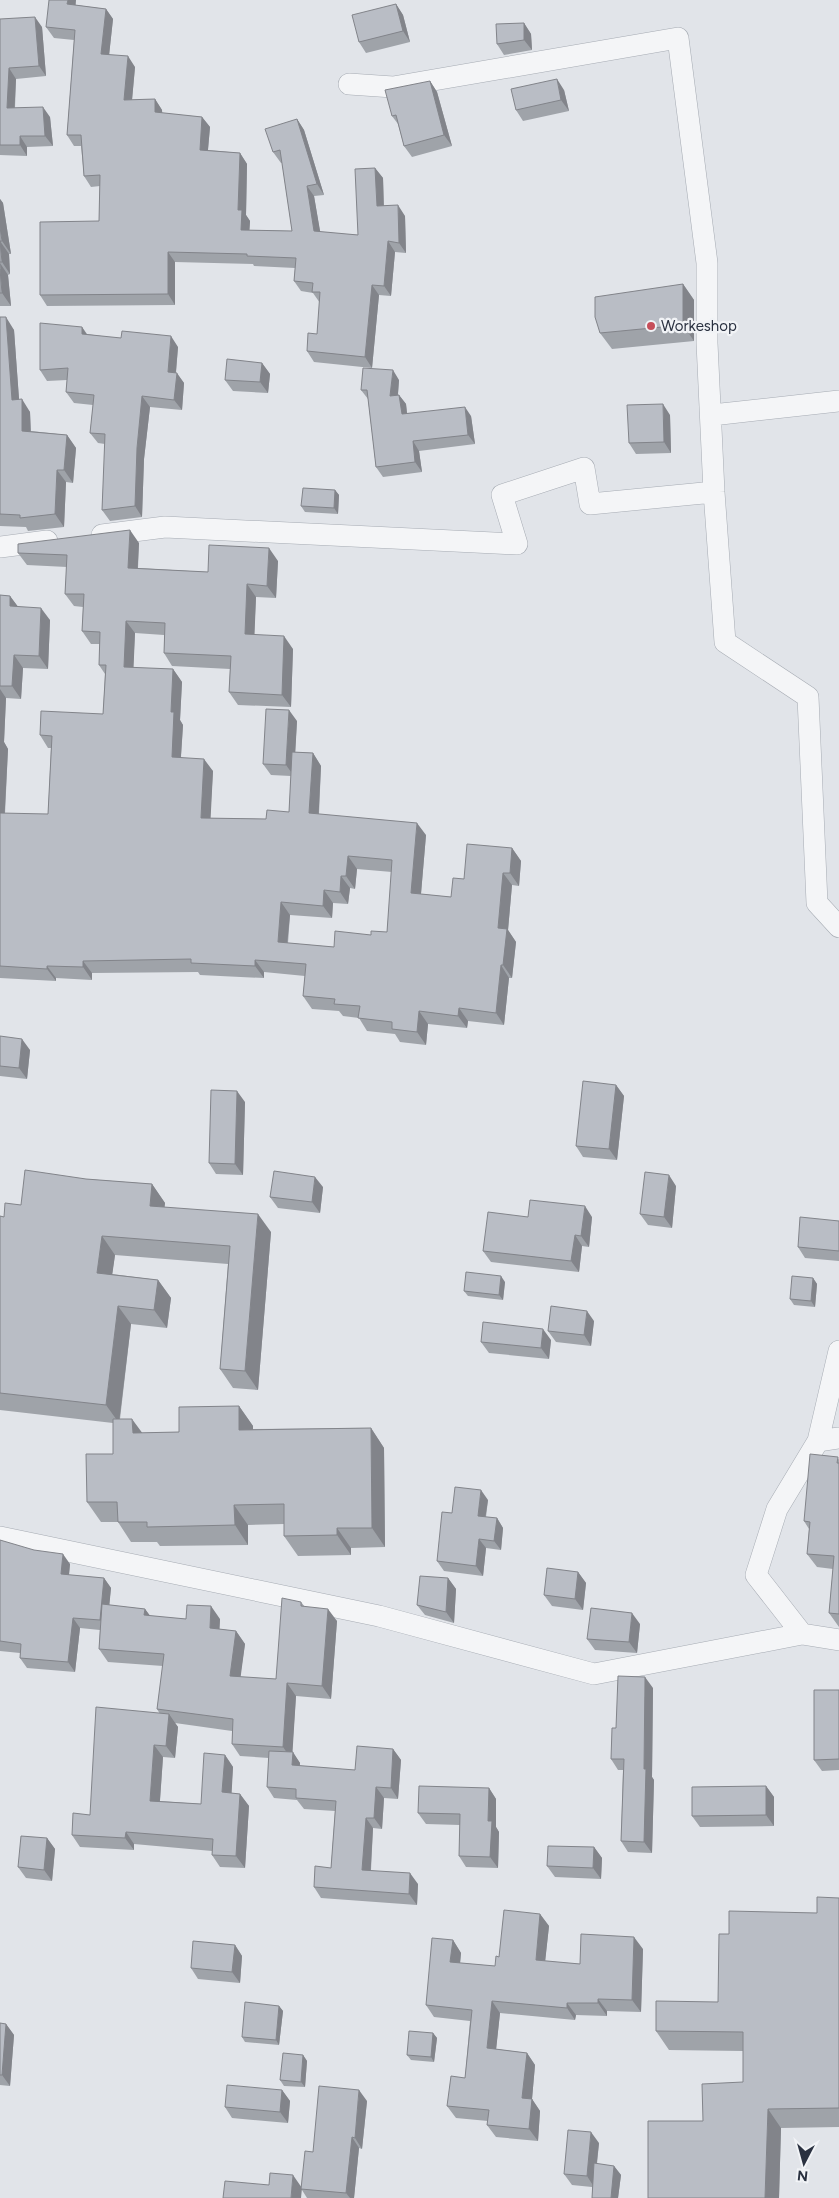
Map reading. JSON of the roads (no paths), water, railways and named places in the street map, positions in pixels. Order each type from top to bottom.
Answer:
[{"type":"street","points":[[350,84],[393,87],[678,38],[707,263],[707,343],[712,415],[714,492],[725,642],[808,697],[817,903],[839,927]]},
{"type":"street","points":[[712,415],[839,401]]},
{"type":"street","points":[[0,547],[165,527],[517,544],[502,495],[584,468],[590,504],[714,492]]},
{"type":"street","points":[[802,1634],[756,1575],[777,1509],[818,1441],[839,1351]]},
{"type":"street","points":[[818,1441],[839,1438]]},
{"type":"street","points":[[0,1537],[379,1616],[594,1674],[802,1634],[839,1640]]},
{"type":"place","name":"Workeshop","points":[[651,326]]}]
